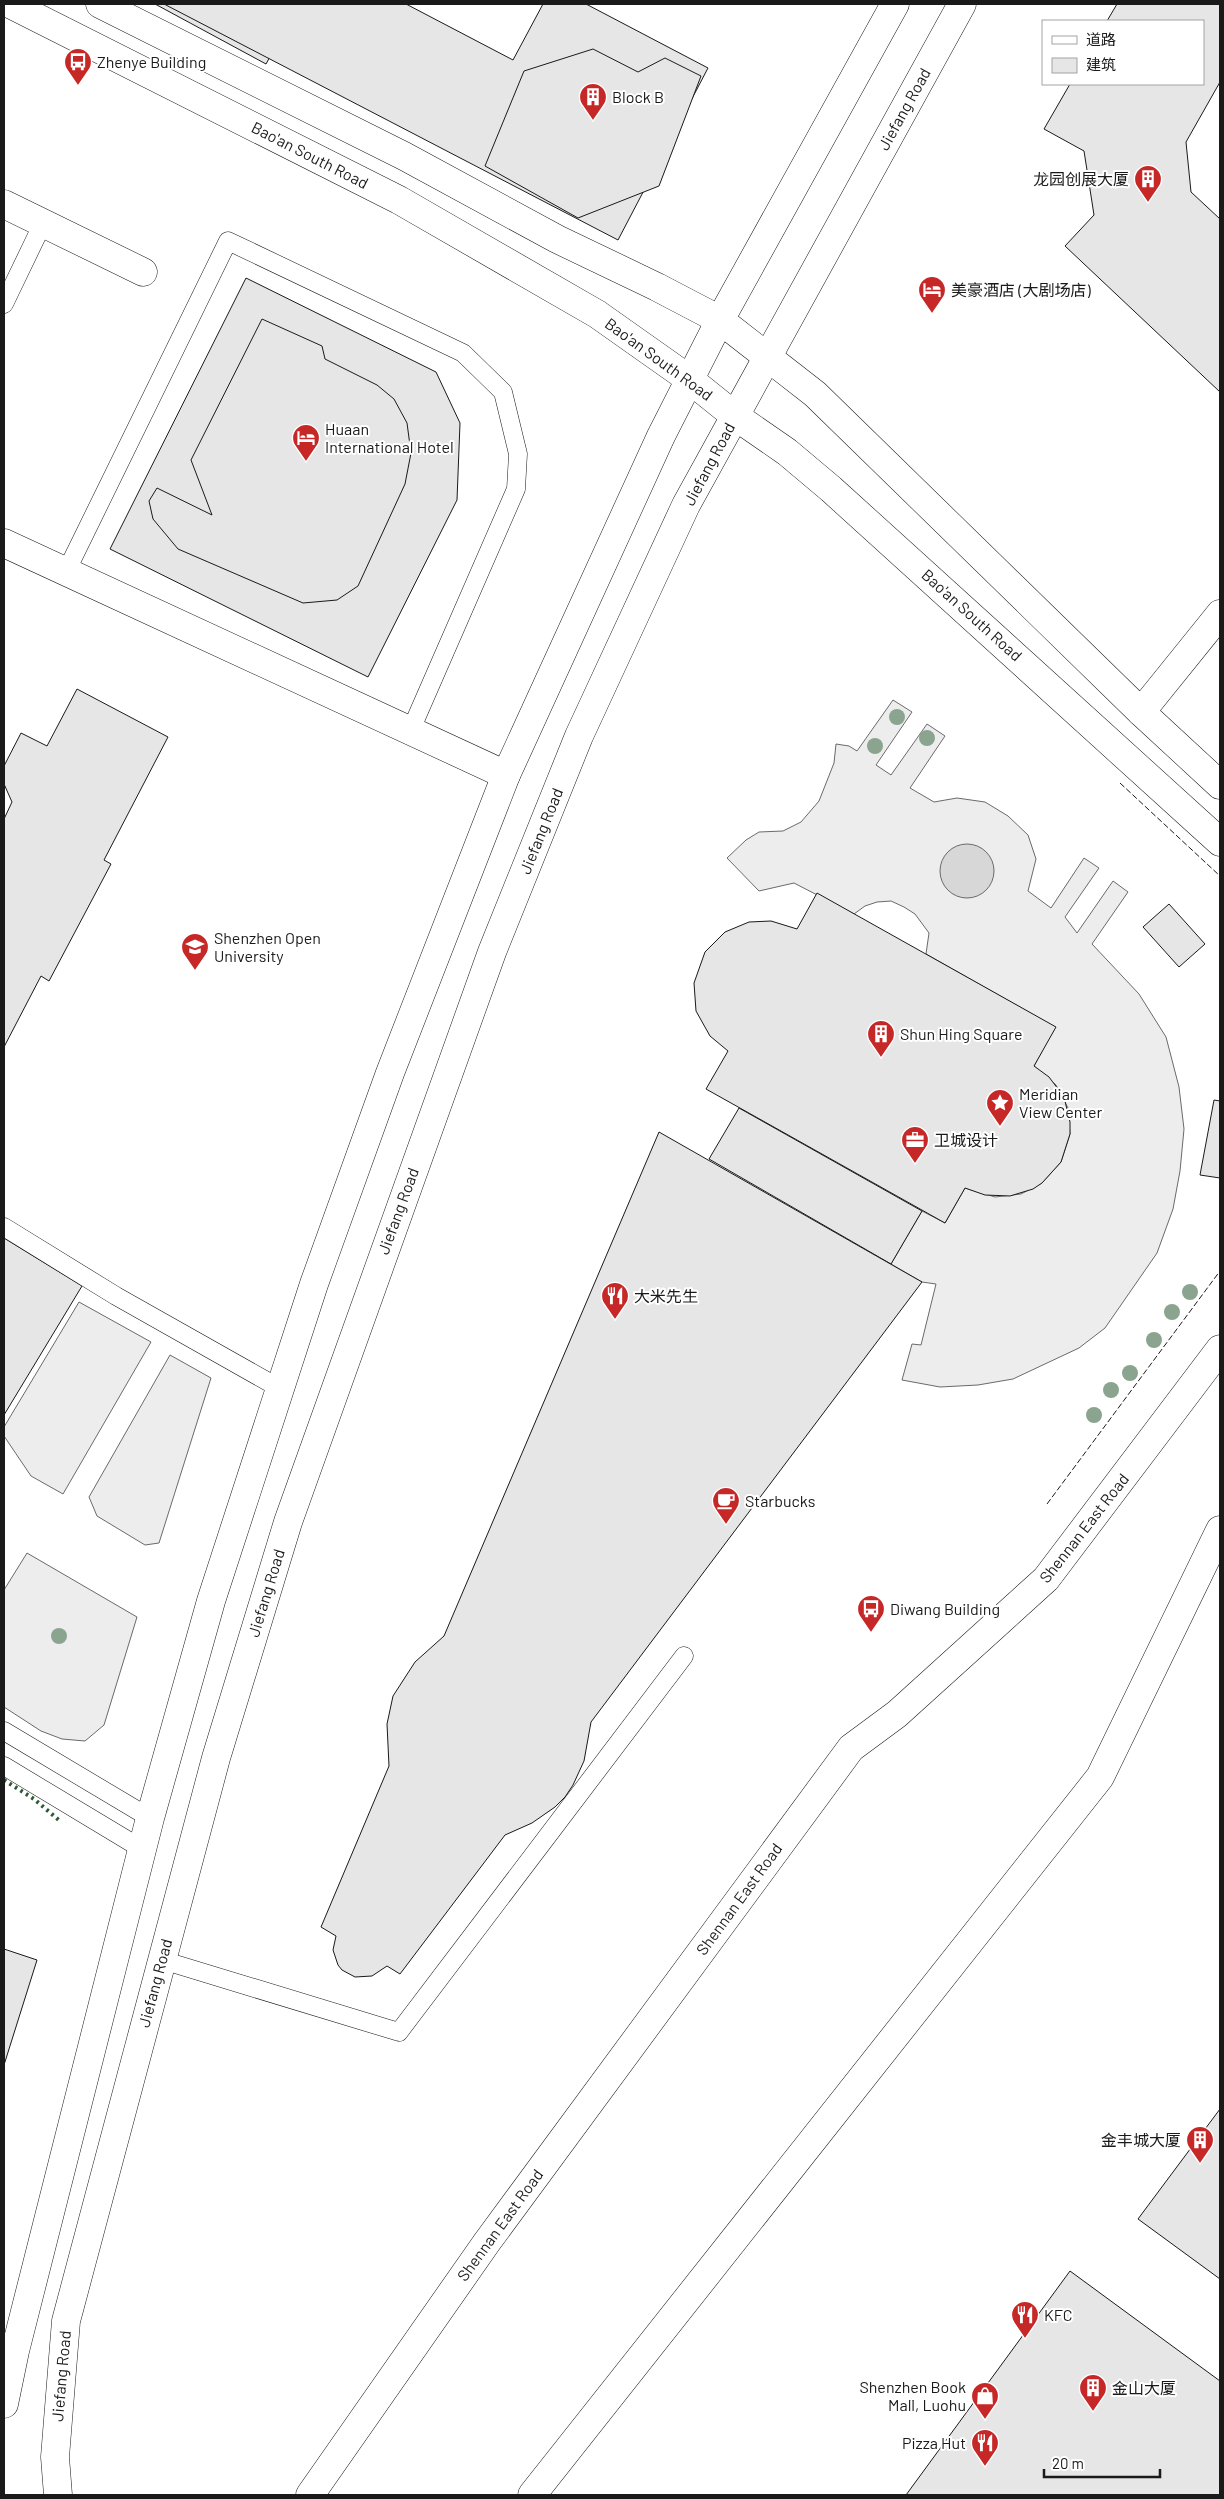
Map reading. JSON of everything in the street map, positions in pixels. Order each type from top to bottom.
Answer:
[{"type":"street","name":"Bao'an South Road","points":[[10,4],[399,200],[596,314],[689,379],[735,416],[787,452],[831,489],[1220,842]]},
{"type":"street","points":[[100,4],[404,156],[557,239],[657,287],[720,320],[815,394],[1141,712],[1220,785]]},
{"type":"street","points":[[4,2404],[10,2349],[150,1818],[211,1601],[314,1284],[390,1073],[506,775],[689,379],[895,4]]},
{"type":"street","name":"Jiefang Road","points":[[58,2495],[55,2457],[66,2321],[216,1758],[288,1522],[492,952],[579,736],[686,506],[962,4]]},
{"type":"street","points":[[4,204],[143,272]]},
{"type":"street","points":[[4,543],[506,775]]},
{"type":"street","points":[[1141,712],[1220,614]]},
{"type":"street","name":"Shennan East Road","points":[[310,2495],[487,2242],[851,1748],[897,1714],[1046,1579],[1220,1348]]},
{"type":"street","points":[[532,2495],[1100,1777],[1220,1530]]},
{"type":"lane","points":[[4,304],[43,223]]},
{"type":"lane","points":[[66,572],[228,241],[463,353],[502,392],[518,454],[516,489],[410,732]]},
{"type":"lane","points":[[4,1227],[116,1296],[279,1388]]},
{"type":"lane","points":[[162,1960],[399,2032],[684,1656]]},
{"type":"lane","points":[[4,1731],[150,1818]]},
{"type":"lane","points":[[4,1766],[142,1849]]},
{"type":"shaded area","points":[[893,700],[912,712],[876,765],[891,775],[927,724],[945,736],[910,788],[934,802],[957,798],[985,802],[1008,816],[1028,835],[1036,859],[1028,891],[1051,908],[1084,858],[1099,868],[1065,917],[1077,933],[1113,881],[1128,892],[1092,944],[1139,994],[1166,1037],[1179,1087],[1184,1129],[1180,1171],[1173,1209],[1157,1253],[1105,1328],[1079,1348],[1013,1379],[978,1385],[940,1387],[902,1380],[912,1344],[921,1345],[936,1284],[922,1282],[891,1264],[922,1211],[945,1223],[965,1188],[995,1197],[1021,1194],[1042,1183],[1061,1162],[1070,1134],[1068,1108],[1056,1085],[1034,1066],[1055,1027],[926,954],[929,933],[915,914],[904,907],[891,901],[877,902],[865,906],[854,914],[794,883],[759,891],[727,858],[746,840],[759,832],[783,831],[801,822],[819,801],[834,763],[836,744],[849,746],[857,751]]},
{"type":"shaded area","points":[[967,844],[977,846],[986,852],[992,861],[994,871],[992,881],[986,890],[977,896],[967,898],[957,896],[948,890],[942,881],[940,871],[942,861],[948,852],[957,846]]},
{"type":"shaded area","points":[[79,1302],[151,1342],[63,1494],[31,1476],[4,1436],[4,1427]]},
{"type":"shaded area","points":[[170,1355],[211,1378],[159,1543],[145,1545],[97,1516],[89,1497]]},
{"type":"shaded area","points":[[27,1553],[137,1617],[104,1725],[85,1741],[62,1739],[41,1731],[4,1707],[4,1590]]},
{"type":"building","points":[[155,4],[299,4],[266,64]]},
{"type":"building","points":[[164,4],[406,4],[513,60],[543,4],[586,4],[708,68],[618,240]]},
{"type":"building","name":"龙园创展大厦","points":[[1117,4],[1220,4],[1220,82],[1186,142],[1191,192],[1220,219],[1220,392],[1065,246],[1094,215],[1084,151],[1044,129],[1069,85],[1204,85],[1204,20],[1108,20]]},
{"type":"building","name":"Block B","points":[[593,49],[638,72],[665,58],[701,76],[659,186],[578,218],[485,166],[524,71]]},
{"type":"building","name":"Huaan International Hotel","points":[[246,278],[436,372],[460,423],[457,500],[368,677],[110,549]]},
{"type":"building","points":[[262,319],[322,346],[325,359],[377,385],[394,399],[407,423],[411,453],[405,484],[358,586],[337,600],[303,603],[178,549],[153,519],[149,501],[157,488],[212,515],[191,460]]},
{"type":"building","points":[[77,689],[168,737],[104,860],[111,864],[49,981],[41,976],[4,1047],[4,819],[12,802],[4,784],[4,766],[21,733],[47,746]]},
{"type":"building","name":"Shun Hing Square","points":[[817,893],[1056,1027],[1034,1066],[1049,1077],[1064,1097],[1070,1122],[1070,1134],[1061,1162],[1042,1183],[1033,1189],[1010,1196],[985,1195],[965,1188],[945,1223],[706,1089],[728,1051],[710,1036],[696,1011],[694,983],[705,952],[725,932],[749,922],[771,921],[797,929]]},
{"type":"building","points":[[1169,904],[1205,944],[1179,967],[1143,927]]},
{"type":"building","points":[[1214,1100],[1220,1101],[1220,1178],[1200,1175]]},
{"type":"building","points":[[739,1108],[922,1211],[891,1264],[709,1159]]},
{"type":"building","points":[[659,1132],[922,1282],[591,1722],[584,1761],[565,1797],[555,1807],[532,1823],[505,1835],[400,1974],[387,1966],[372,1976],[355,1977],[342,1970],[338,1965],[333,1950],[336,1936],[321,1927],[389,1766],[387,1724],[393,1696],[415,1662],[444,1636]]},
{"type":"building","points":[[4,1238],[82,1286],[4,1415]]},
{"type":"building","points":[[4,1949],[37,1960],[4,2065]]},
{"type":"building","name":"金丰城大厦","points":[[1220,2109],[1220,2279],[1138,2219]]},
{"type":"building","name":"金山大厦","points":[[1070,2271],[1220,2381],[1220,2495],[906,2495]]},
{"type":"hedge","points":[[4,1780],[34,1799],[60,1821]]},
{"type":"fence","points":[[1120,783],[1220,876]]},
{"type":"fence","points":[[1047,1504],[1220,1271]]},
{"type":"place","name":"Zhenye Building","points":[[78,86]]},
{"type":"place","name":"Block B","points":[[593,121]]},
{"type":"place","name":"龙园创展大厦","points":[[1148,203]]},
{"type":"place","name":"美豪酒店 (大剧场店)","points":[[932,314]]},
{"type":"place","name":"Huaan International Hotel","points":[[306,462]]},
{"type":"place","name":"Shenzhen Open University","points":[[195,971]]},
{"type":"place","name":"Shun Hing Square","points":[[881,1058]]},
{"type":"place","name":"Meridian View Center","points":[[1000,1127]]},
{"type":"place","name":"卫城设计","points":[[915,1164]]},
{"type":"place","name":"大米先生","points":[[615,1320]]},
{"type":"place","name":"Starbucks","points":[[726,1525]]},
{"type":"place","name":"Diwang Building","points":[[871,1633]]},
{"type":"place","name":"金丰城大厦","points":[[1200,2164]]},
{"type":"place","name":"KFC","points":[[1025,2339]]},
{"type":"place","name":"金山大厦","points":[[1093,2412]]},
{"type":"place","name":"Shenzhen Book Mall, Luohu","points":[[985,2420]]},
{"type":"place","name":"Pizza Hut","points":[[985,2467]]}]
